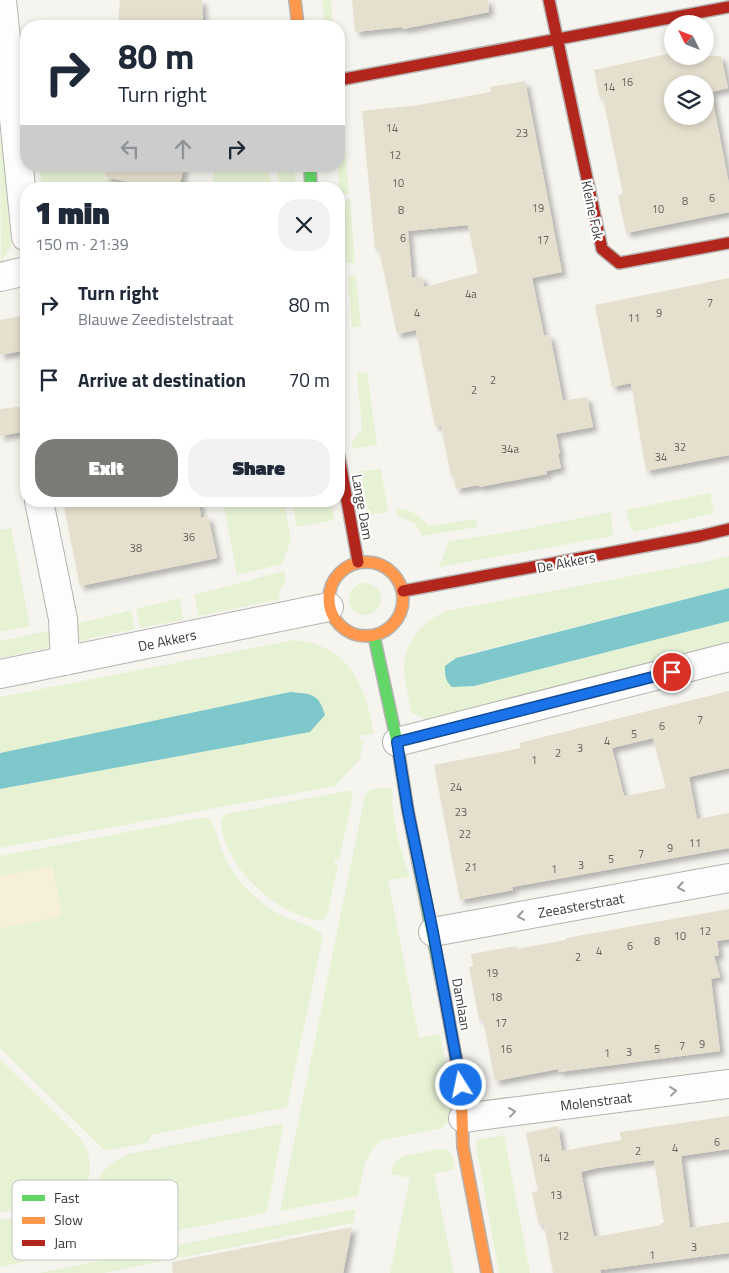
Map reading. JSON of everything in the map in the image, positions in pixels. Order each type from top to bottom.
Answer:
[{"type":"street","points":[[2,0],[7,117],[20,199]]},
{"type":"street","points":[[295,0],[297,20]]},
{"type":"street","name":"Kleine Fok","points":[[549,0],[602,249],[619,263],[729,243]]},
{"type":"street","points":[[345,79],[557,40],[677,8],[729,7]]},
{"type":"street","points":[[0,276],[20,272]]},
{"type":"street","name":"Lange Dam","points":[[345,489],[358,562]]},
{"type":"street","points":[[39,507],[63,619],[64,661]]},
{"type":"street","name":"De Akkers","points":[[403,591],[556,564],[729,529]]},
{"type":"street","points":[[358,562],[368,562],[386,568],[394,574],[403,591],[403,601],[398,619],[391,627],[374,636],[364,637],[345,631],[332,616],[329,607],[328,597],[334,579],[349,566],[358,562]]},
{"type":"street","name":"De Akkers","points":[[0,674],[329,607]]},
{"type":"street","points":[[374,636],[397,742],[729,657]]},
{"type":"street","name":"Damlaan","points":[[397,742],[408,811],[433,932],[461,1085],[463,1147],[487,1273]]},
{"type":"street","name":"Zeeasterstraat","points":[[433,932],[729,878]]},
{"type":"street","name":"Molenstraat","points":[[463,1118],[729,1084]]},
{"type":"green space","points":[[322,0],[331,0],[333,20],[324,20]]},
{"type":"green space","points":[[0,139],[3,145],[12,240],[10,249],[1,262]]},
{"type":"green space","points":[[345,149],[349,194],[345,194],[345,182],[339,182],[338,172],[345,172]]},
{"type":"green space","points":[[41,172],[106,172],[105,179],[122,182],[41,182]]},
{"type":"green space","points":[[214,172],[270,172],[270,182],[213,182]]},
{"type":"green space","points":[[278,172],[295,172],[296,182],[278,182]]},
{"type":"green space","points":[[350,199],[355,263],[346,263],[345,200]]},
{"type":"green space","points":[[356,275],[361,326],[352,328],[348,276]]},
{"type":"green space","points":[[367,372],[377,445],[352,449],[352,442],[362,429],[357,374]]},
{"type":"green space","points":[[381,469],[388,512],[368,515],[356,472]]},
{"type":"green space","points":[[710,493],[714,513],[635,532],[630,526],[626,510]]},
{"type":"green space","points":[[224,507],[285,507],[291,540],[282,564],[237,575]]},
{"type":"green space","points":[[293,507],[332,507],[334,520],[297,527]]},
{"type":"green space","points":[[396,508],[414,513],[429,526],[476,519],[478,527],[422,536],[415,523],[397,516]]},
{"type":"green space","points":[[611,512],[613,536],[439,567],[449,541],[510,532]]},
{"type":"green space","points":[[11,528],[30,626],[0,632],[0,530]]},
{"type":"green space","points":[[729,556],[729,588],[468,654],[450,661],[474,686],[729,621],[729,645],[424,722],[424,719],[411,712],[404,669],[407,650],[416,634],[430,620],[446,611]]},
{"type":"green space","points":[[284,571],[286,580],[279,592],[280,599],[199,616],[194,595]]},
{"type":"green space","points":[[365,583],[377,587],[381,599],[377,611],[365,615],[353,611],[349,599],[353,587]]},
{"type":"green space","points":[[180,598],[183,620],[140,628],[136,609]]},
{"type":"green space","points":[[131,610],[135,629],[79,641],[73,625]]},
{"type":"green space","points":[[53,630],[53,647],[0,658],[0,641]]},
{"type":"green space","points":[[294,640],[313,643],[341,659],[359,683],[370,715],[374,733],[359,736],[360,741],[363,741],[360,759],[335,786],[0,848],[0,789],[309,732],[290,692],[0,753],[0,697]]},
{"type":"green space","points":[[392,788],[393,812],[397,833],[410,877],[388,880],[419,1038],[440,1034],[451,1094],[451,1118],[443,1127],[438,1129],[383,1140],[376,1145],[365,1165],[358,1196],[280,1211],[365,795],[370,790]]},
{"type":"green space","points":[[351,791],[353,795],[339,860],[335,859],[334,863],[338,865],[325,918],[322,920],[313,919],[285,909],[259,889],[237,864],[223,834],[221,819],[227,814]]},
{"type":"green space","points":[[208,818],[211,821],[228,863],[249,891],[278,913],[316,929],[323,936],[287,1107],[152,1135],[147,1143],[104,1150],[0,1048],[0,856]]},
{"type":"green space","points":[[0,1059],[79,1137],[88,1152],[90,1170],[88,1180],[12,1180],[12,1210],[0,1212]]},
{"type":"green space","points":[[280,1124],[283,1127],[268,1206],[265,1213],[178,1231],[178,1180],[98,1180],[107,1167],[129,1154]]},
{"type":"green space","points":[[504,1135],[530,1273],[499,1273],[476,1145],[477,1140]]},
{"type":"green space","points":[[440,1149],[447,1150],[452,1155],[455,1169],[434,1174],[454,1273],[390,1273],[410,1178],[391,1174],[392,1168],[396,1161],[403,1156]]},
{"type":"green space","points":[[356,1209],[353,1223],[178,1258],[178,1245]]},
{"type":"green space","points":[[12,1218],[12,1260],[34,1260],[0,1267],[0,1220]]},
{"type":"green space","points":[[103,1260],[169,1260],[104,1273],[39,1273]]},
{"type":"sand","points":[[53,866],[62,917],[0,928],[0,876]]},
{"type":"water","points":[[729,588],[729,621],[474,686],[452,687],[446,678],[445,666],[456,658]]},
{"type":"water","points":[[290,692],[309,694],[320,702],[323,708],[325,715],[310,732],[0,789],[0,753]]},
{"type":"building","points":[[120,0],[202,0],[203,20],[118,20]]},
{"type":"building","points":[[352,0],[488,0],[489,12],[403,29],[402,27],[355,32]]},
{"type":"building","points":[[664,55],[664,65],[714,65],[714,56],[721,56],[728,88],[714,91],[714,75],[664,75],[664,125],[714,125],[714,107],[729,184],[729,212],[626,233],[618,195],[623,194],[603,97],[600,98],[594,70]]},
{"type":"building","points":[[525,81],[562,272],[532,278],[544,336],[550,335],[563,401],[587,397],[593,427],[556,434],[561,468],[547,471],[547,474],[479,487],[479,485],[456,489],[453,475],[451,476],[441,425],[435,426],[416,330],[397,334],[379,249],[375,249],[362,111],[419,105],[491,92],[490,87]],"holes":[[[468,225],[478,273],[424,287],[422,276],[412,278],[408,231]]]},
{"type":"building","points":[[105,172],[183,172],[181,182],[129,182],[105,177]]},
{"type":"building","points":[[729,278],[729,455],[646,471],[631,383],[612,387],[595,305]]},
{"type":"building","points":[[20,316],[20,351],[0,355],[0,320]]},
{"type":"building","points":[[20,407],[20,432],[0,436],[0,409]]},
{"type":"building","points":[[64,507],[200,507],[201,518],[208,516],[217,558],[80,586]]},
{"type":"building","points":[[729,691],[729,768],[689,777],[697,819],[729,813],[729,848],[512,887],[513,890],[460,900],[434,765],[521,748],[519,743]],"holes":[[[653,738],[666,788],[624,796],[612,748]]]},
{"type":"building","points":[[729,909],[729,939],[717,941],[719,955],[714,956],[720,977],[711,979],[720,1051],[559,1072],[558,1069],[495,1081],[483,1019],[479,1019],[469,967],[473,966],[471,954],[517,946],[517,949],[566,940],[566,938]]},
{"type":"building","points":[[729,1116],[729,1149],[681,1156],[690,1228],[729,1222],[729,1253],[600,1270],[601,1273],[553,1273],[544,1224],[539,1225],[532,1192],[538,1191],[526,1133],[558,1126],[562,1151],[621,1140],[620,1132]],"holes":[[[654,1160],[664,1223],[594,1237],[581,1172]]]},
{"type":"building","points":[[352,1227],[343,1273],[173,1273],[172,1262]]},
{"type":"traffic: fast","points":[[310,172],[311,182]]},
{"type":"traffic: fast","points":[[374,636],[397,742],[408,811],[444,993]]},
{"type":"traffic: slow","points":[[295,0],[297,20]]},
{"type":"traffic: slow","points":[[359,562],[373,562],[387,568],[397,578],[403,592],[403,599],[401,613],[387,630],[373,636],[359,636],[345,630],[335,620],[329,606],[329,592],[335,578],[345,568],[359,562]]},
{"type":"traffic: slow","points":[[444,993],[461,1085],[463,1147],[487,1273]]},
{"type":"traffic: jam","points":[[549,0],[602,249],[619,263],[729,243]]},
{"type":"traffic: jam","points":[[345,79],[729,7]]},
{"type":"traffic: jam","points":[[345,489],[358,562]]},
{"type":"traffic: jam","points":[[403,591],[729,529]]},
{"type":"route","points":[[461,1085],[433,932],[408,811],[397,742],[672,672]]}]
